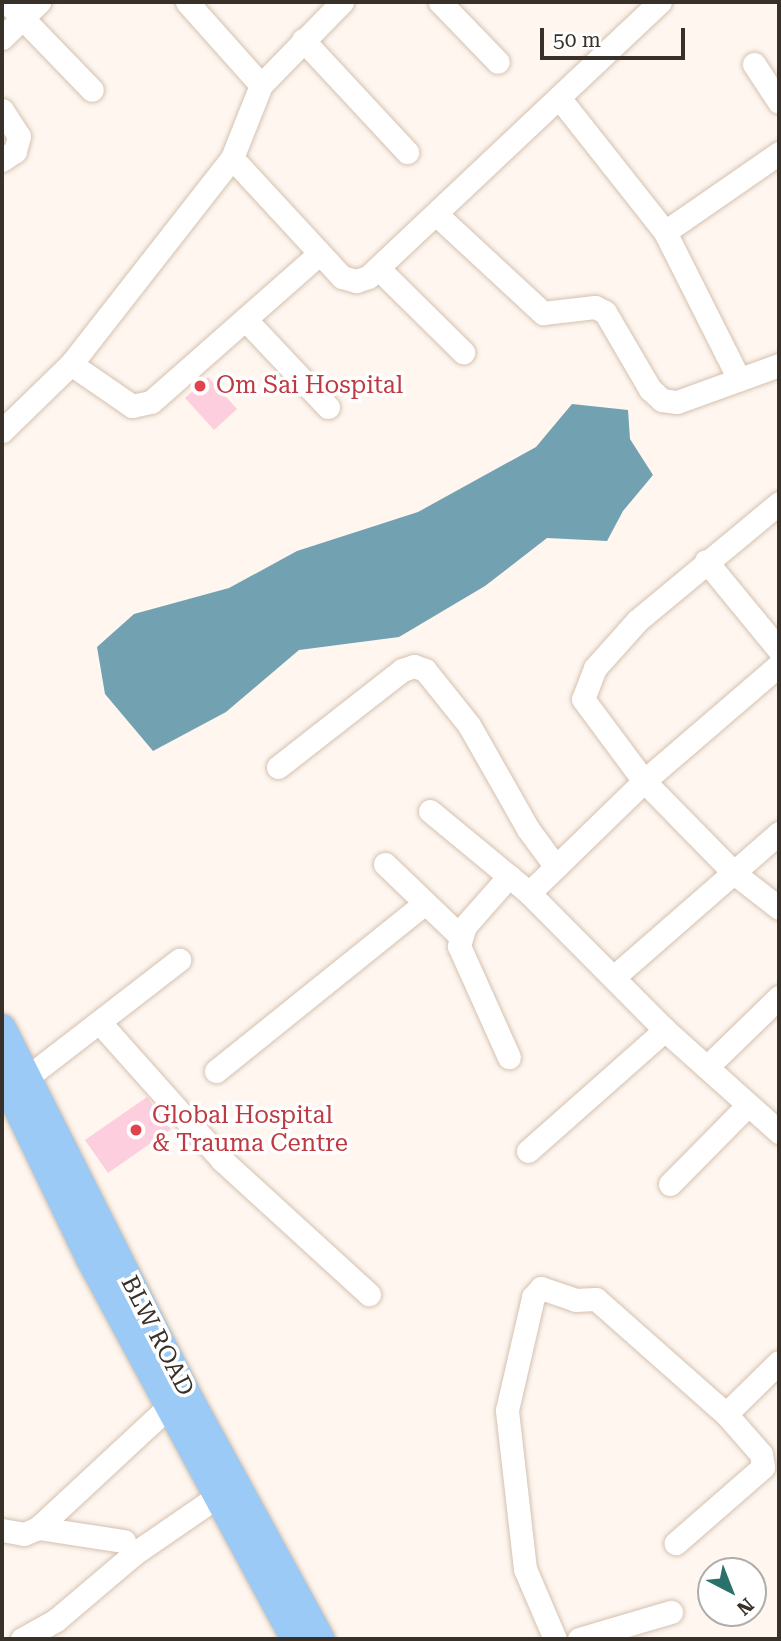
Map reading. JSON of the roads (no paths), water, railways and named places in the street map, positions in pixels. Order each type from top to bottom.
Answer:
[{"type":"main road","name":"BLW ROAD","points":[[2,1028],[13,1077],[177,1398],[321,1639]]},
{"type":"main road","points":[[177,1398],[218,1496],[295,1639]]},
{"type":"street","points":[[7,2],[92,90]]},
{"type":"street","points":[[2,38],[39,2]]},
{"type":"street","points":[[187,2],[261,85]]},
{"type":"street","points":[[2,431],[71,364],[232,158],[261,85],[342,2]]},
{"type":"street","points":[[440,2],[498,62]]},
{"type":"street","points":[[232,158],[342,277],[356,281],[377,268],[436,214],[660,2]]},
{"type":"street","points":[[303,40],[407,152]]},
{"type":"street","points":[[754,64],[779,102]]},
{"type":"street","points":[[560,99],[665,232],[738,379]]},
{"type":"street","points":[[2,110],[19,136],[15,151],[2,160]]},
{"type":"street","points":[[665,232],[779,153]]},
{"type":"street","points":[[436,214],[543,313],[595,307],[605,312],[650,389],[662,400],[677,402],[779,365]]},
{"type":"street","points":[[71,364],[132,407],[141,406],[319,254]]},
{"type":"street","points":[[377,268],[463,352]]},
{"type":"street","points":[[245,319],[328,407]]},
{"type":"street","points":[[779,503],[637,621],[595,668],[584,691],[588,708],[644,781],[733,873],[779,908]]},
{"type":"street","points":[[706,561],[779,650]]},
{"type":"street","points":[[529,893],[644,781],[779,665]]},
{"type":"street","points":[[278,767],[402,670],[414,666],[425,670],[469,725],[528,829],[556,867]]},
{"type":"street","points":[[430,811],[529,893],[615,976],[665,1030],[779,1132]]},
{"type":"street","points":[[615,976],[779,833]]},
{"type":"street","points":[[385,864],[460,936]]},
{"type":"street","points":[[509,876],[460,936],[459,946],[509,1057]]},
{"type":"street","points":[[216,1072],[425,903]]},
{"type":"street","points":[[13,1077],[101,1024],[179,960]]},
{"type":"street","points":[[708,1066],[779,997]]},
{"type":"street","points":[[101,1024],[222,1160],[369,1294]]},
{"type":"street","points":[[528,1151],[665,1030]]},
{"type":"street","points":[[670,1184],[748,1105]]},
{"type":"street","points":[[555,1639],[525,1569],[508,1410],[536,1292],[546,1288],[575,1300],[596,1299],[726,1414],[761,1454],[763,1466],[676,1543]]},
{"type":"street","points":[[726,1414],[779,1362]]},
{"type":"street","points":[[2,1530],[24,1534],[38,1528],[177,1398]]},
{"type":"street","points":[[22,1639],[55,1620],[135,1553],[218,1496]]},
{"type":"street","points":[[38,1528],[124,1541]]},
{"type":"street","points":[[579,1639],[671,1612]]},
{"type":"water","points":[[572,404],[628,410],[630,439],[653,475],[623,511],[607,541],[547,538],[485,586],[399,637],[299,650],[226,712],[153,751],[105,694],[97,647],[134,614],[229,588],[297,551],[418,512],[536,447]]},
{"type":"place","name":"Om Sai Hospital","points":[[200,386]]},
{"type":"place","name":"Global Hospital & Trauma Centre","points":[[136,1130]]}]
